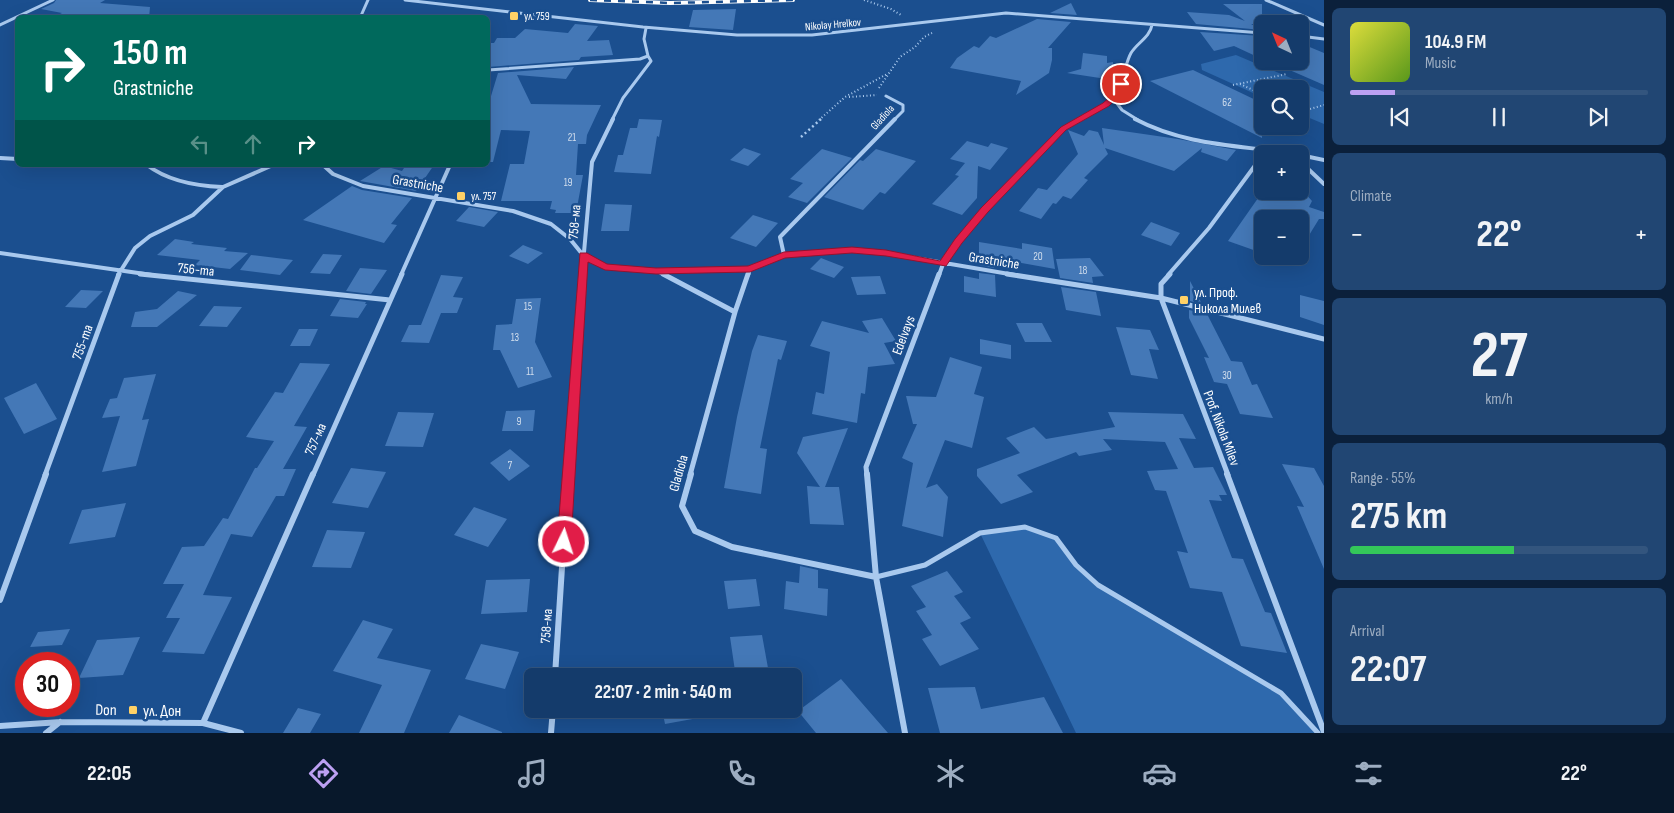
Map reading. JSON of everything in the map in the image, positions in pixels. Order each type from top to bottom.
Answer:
[{"type":"street","points":[[21,15],[53,0]]},
{"type":"street","points":[[361,15],[368,0]]},
{"type":"street","name":"Nikolay Hrelkov","points":[[405,0],[646,28],[725,35],[816,36],[968,16],[1006,13],[1254,32]]},
{"type":"street","points":[[1266,0],[1324,25]]},
{"type":"street","points":[[0,25],[15,18]]},
{"type":"street","name":"Edelvays","points":[[905,733],[876,577],[866,467],[943,264],[958,241],[985,210],[1063,129],[1094,113],[1113,98],[1121,84],[1131,53],[1149,34],[1152,25]]},
{"type":"street","points":[[490,70],[648,56],[644,39],[646,28]]},
{"type":"street","points":[[1309,37],[1324,39]]},
{"type":"street","name":"758-ма","points":[[556,668],[583,255],[592,162],[623,98],[651,61],[648,56]]},
{"type":"street","name":"Gladiola","points":[[784,255],[780,237],[903,111],[903,105],[886,96]]},
{"type":"street","points":[[1113,98],[1124,113],[1142,124],[1205,142],[1254,151]]},
{"type":"street","points":[[1309,157],[1324,160]]},
{"type":"street","points":[[0,158],[15,159]]},
{"type":"street","points":[[149,167],[152,170],[194,185],[223,187]]},
{"type":"street","name":"755-та","points":[[0,600],[120,270],[142,242],[158,232],[194,216],[223,187],[268,167]]},
{"type":"street","name":"Grastniche","points":[[325,167],[333,174],[363,186],[513,211],[551,224],[570,238],[583,255],[605,267],[656,271],[750,269],[784,255],[852,250],[886,253],[943,264],[1161,298],[1324,338]]},
{"type":"street","name":"757-ма","points":[[203,723],[449,167]]},
{"type":"street","points":[[1161,298],[1161,284],[1209,228],[1254,167]]},
{"type":"street","points":[[1309,170],[1324,184]]},
{"type":"street","name":"756-та","points":[[0,253],[140,274],[390,300]]},
{"type":"street","name":"Gladiola","points":[[750,269],[736,312],[682,506],[695,531],[732,547],[876,577]]},
{"type":"street","points":[[656,271],[736,312]]},
{"type":"street","name":"Prof. Nikola Milev","points":[[1161,298],[1324,732]]},
{"type":"street","points":[[552,733],[553,718]]},
{"type":"street","points":[[46,733],[61,722]]},
{"type":"street","name":"Don","points":[[0,726],[61,722],[203,723],[241,733]]},
{"type":"lane","points":[[876,577],[925,565],[980,533],[1025,527],[1056,538],[1076,565],[1098,585],[1281,692],[1318,733]]},
{"type":"path","points":[[864,0],[891,9],[903,16],[907,23],[895,27]]},
{"type":"path","points":[[801,136],[845,97],[887,74],[900,57],[922,42],[924,37],[938,30]]},
{"type":"path","name":"Gladiola","points":[[886,96],[878,89],[887,74]]},
{"type":"path","points":[[1233,85],[1287,74]]},
{"type":"path","points":[[1240,84],[1254,90]]},
{"type":"path","points":[[845,97],[871,94],[886,96]]},
{"type":"path","points":[[1309,109],[1324,106]]},
{"type":"shaded area","points":[[1236,55],[1254,63],[1254,70],[1272,70],[1295,80],[1254,80],[1254,93],[1202,70],[1201,64]]},
{"type":"shaded area","points":[[1309,86],[1324,92],[1324,124],[1309,118]]},
{"type":"shaded area","points":[[1025,527],[1056,538],[1076,565],[1098,585],[1281,693],[1318,733],[1076,733],[980,533]]},
{"type":"building","points":[[56,0],[105,0],[100,3],[150,7],[149,15],[58,15],[62,13],[41,9],[54,3]]},
{"type":"building","points":[[1071,3],[1077,15],[1050,13]]},
{"type":"building","points":[[1223,4],[1262,4],[1262,15],[1254,15],[1254,24],[1251,24],[1254,26],[1254,29],[1196,24],[1187,12],[1229,15],[1245,21]]},
{"type":"building","points":[[736,9],[733,30],[689,27],[693,10]]},
{"type":"building","points":[[1037,19],[1071,22],[1048,48],[1052,48],[1049,73],[1016,95],[1021,81],[950,68],[957,58],[974,46],[979,48],[990,36],[996,38]]},
{"type":"building","points":[[575,24],[598,26],[587,41],[609,40],[613,55],[581,57],[579,60],[490,67],[490,43],[494,43],[497,38],[515,38],[525,29],[568,33]]},
{"type":"building","points":[[1200,32],[1254,35],[1254,55],[1234,46],[1214,51]]},
{"type":"building","points":[[1309,47],[1324,53],[1324,85],[1290,70],[1309,70]]},
{"type":"building","points":[[1083,53],[1107,56],[1107,63],[1113,62],[1113,80],[1067,73],[1081,69]]},
{"type":"building","points":[[574,67],[566,79],[517,75],[531,104],[601,105],[587,135],[586,144],[578,144],[576,175],[583,175],[576,213],[555,213],[556,210],[550,209],[552,201],[501,201],[510,164],[524,164],[530,131],[501,130],[493,162],[490,162],[490,99],[498,73]]},
{"type":"building","points":[[1193,70],[1254,99],[1254,134],[1150,81]]},
{"type":"building","points":[[639,119],[662,120],[659,137],[657,136],[651,174],[614,172],[618,155],[623,155],[630,128],[637,128]]},
{"type":"building","points":[[1102,128],[1236,150],[1227,161],[1201,152],[1202,148],[1174,171],[1105,148],[1108,154],[1084,178],[1088,180],[1071,199],[1063,196],[1056,204],[1053,203],[1041,219],[1019,211],[1038,188],[1047,190],[1078,154],[1068,130],[1084,136],[1089,130],[1098,132],[1104,145]]},
{"type":"building","points":[[967,141],[988,147],[991,143],[1008,148],[990,170],[978,166],[977,198],[962,215],[932,204],[959,176],[955,175],[965,163],[950,159]]},
{"type":"building","points":[[744,148],[761,154],[748,166],[730,160]]},
{"type":"building","points":[[822,149],[852,158],[807,203],[788,197],[803,183],[790,179]]},
{"type":"building","points":[[876,149],[916,161],[885,194],[880,192],[863,210],[824,197],[860,160],[863,161]]},
{"type":"building","points":[[382,167],[402,171],[405,167],[433,167],[416,191],[360,181]]},
{"type":"building","points":[[352,186],[362,190],[412,198],[391,224],[397,225],[384,243],[303,220]]},
{"type":"building","points":[[1309,198],[1312,201],[1309,207],[1324,212],[1324,219],[1319,219],[1309,235],[1309,210],[1254,210],[1254,250],[1228,241],[1257,200],[1309,200]]},
{"type":"building","points":[[605,204],[632,205],[629,231],[601,231]]},
{"type":"building","points":[[469,207],[498,212],[484,227],[456,221]]},
{"type":"building","points":[[753,215],[778,223],[756,247],[730,238]]},
{"type":"building","points":[[1151,222],[1180,233],[1171,246],[1141,235]]},
{"type":"building","points":[[175,239],[194,242],[191,244],[227,248],[224,251],[248,253],[230,269],[195,265],[200,260],[157,255]]},
{"type":"building","points":[[979,242],[1022,249],[1022,243],[1052,248],[1055,269],[994,258],[994,268],[979,265]]},
{"type":"building","points":[[523,245],[543,253],[528,264],[509,256]]},
{"type":"building","points":[[323,254],[342,255],[330,274],[310,273]]},
{"type":"building","points":[[251,255],[293,260],[280,275],[240,270]]},
{"type":"building","points":[[821,258],[844,267],[834,278],[810,269]]},
{"type":"building","points":[[1090,258],[1104,276],[1092,277],[1093,283],[1060,278],[1056,259]]},
{"type":"building","points":[[360,268],[387,270],[371,294],[346,291]]},
{"type":"building","points":[[979,273],[995,275],[996,297],[964,292],[964,276],[979,279]]},
{"type":"building","points":[[441,275],[463,277],[453,297],[463,298],[457,313],[441,313],[429,343],[401,342],[409,325],[421,325]]},
{"type":"building","points":[[880,276],[886,294],[857,295],[851,277]]},
{"type":"building","points":[[1190,281],[1202,304],[1190,301]]},
{"type":"building","points":[[1061,287],[1096,292],[1101,316],[1066,310]]},
{"type":"building","points":[[81,290],[103,291],[86,308],[65,307]]},
{"type":"building","points":[[178,291],[197,295],[157,327],[131,327],[135,312],[157,309]]},
{"type":"building","points":[[1300,295],[1324,301],[1324,325],[1300,317]]},
{"type":"building","points":[[541,298],[535,342],[552,377],[518,388],[500,350],[493,350],[496,325],[512,324],[516,299]]},
{"type":"building","points":[[340,299],[366,302],[365,304],[367,304],[358,318],[330,316]]},
{"type":"building","points":[[214,306],[242,307],[227,327],[199,326]]},
{"type":"building","points":[[1189,310],[1207,314],[1231,361],[1242,362],[1252,385],[1257,384],[1273,418],[1240,414],[1227,384],[1214,382],[1204,357],[1209,358],[1189,318]]},
{"type":"building","points":[[882,318],[896,341],[884,343],[895,364],[868,367],[865,394],[861,393],[857,423],[812,414],[816,392],[824,394],[830,352],[810,346],[822,321],[869,333],[862,321]]},
{"type":"building","points":[[1016,323],[1042,323],[1052,342],[1025,342]]},
{"type":"building","points":[[1116,327],[1150,330],[1159,350],[1149,349],[1158,379],[1131,375]]},
{"type":"building","points":[[299,329],[318,329],[310,346],[290,346]]},
{"type":"building","points":[[758,335],[787,341],[781,360],[778,359],[760,448],[767,449],[761,494],[724,488],[737,417],[752,351]]},
{"type":"building","points":[[980,339],[1011,345],[1011,359],[980,354]]},
{"type":"building","points":[[950,357],[982,367],[974,394],[984,397],[972,448],[945,440],[926,488],[937,484],[948,497],[943,537],[902,526],[913,463],[902,458],[917,424],[913,424],[906,396],[936,397]]},
{"type":"building","points":[[300,363],[330,364],[294,426],[307,427],[283,469],[296,469],[284,496],[276,496],[252,537],[231,534],[203,595],[232,597],[204,654],[162,652],[180,618],[166,618],[184,584],[163,584],[182,547],[204,546],[223,518],[228,519],[255,468],[257,468],[274,441],[246,437],[275,392],[283,393]]},
{"type":"building","points":[[156,374],[142,420],[149,419],[136,466],[102,472],[120,416],[102,418],[110,399],[117,398],[124,378]]},
{"type":"building","points":[[36,383],[57,419],[24,434],[4,398]]},
{"type":"building","points":[[535,410],[533,431],[502,431],[506,411]]},
{"type":"building","points":[[398,412],[434,413],[423,447],[385,446]]},
{"type":"building","points":[[1108,412],[1183,414],[1196,439],[1179,438],[1194,468],[1213,467],[1227,495],[1219,495],[1222,501],[1209,500],[1232,558],[1243,559],[1265,612],[1271,613],[1287,653],[1241,646],[1222,592],[1190,588],[1177,551],[1188,553],[1166,491],[1155,490],[1147,471],[1178,469],[1165,442],[1103,439],[1112,450],[1079,456],[1076,452],[1017,475],[1033,492],[1001,504],[977,476],[977,469],[1020,453],[1006,438],[1034,427],[1046,439],[1115,427]]},
{"type":"building","points":[[848,428],[825,487],[839,487],[844,525],[810,524],[807,486],[820,487],[797,453],[803,437]]},
{"type":"building","points":[[510,449],[530,466],[509,481],[490,463]]},
{"type":"building","points":[[1282,464],[1314,468],[1324,486],[1324,569],[1297,506],[1304,507]]},
{"type":"building","points":[[351,468],[386,472],[368,508],[332,503]]},
{"type":"building","points":[[126,503],[115,537],[69,544],[82,510]]},
{"type":"building","points":[[474,507],[507,519],[488,547],[454,535]]},
{"type":"building","points":[[327,530],[365,532],[351,568],[312,567]]},
{"type":"building","points":[[800,566],[818,570],[818,588],[828,589],[827,616],[784,609],[786,581],[799,583]]},
{"type":"building","points":[[947,571],[963,592],[954,596],[971,618],[960,623],[979,649],[940,666],[922,639],[932,635],[916,611],[926,607],[911,586]]},
{"type":"building","points":[[530,579],[527,612],[481,614],[486,580]]},
{"type":"building","points":[[756,579],[760,606],[728,609],[724,581]]},
{"type":"building","points":[[363,620],[393,629],[377,658],[431,670],[404,733],[359,733],[382,685],[333,671]]},
{"type":"building","points":[[70,629],[62,645],[30,647],[38,632]]},
{"type":"building","points":[[762,635],[768,668],[735,668],[730,637]]},
{"type":"building","points":[[140,637],[123,675],[80,678],[97,640]]},
{"type":"building","points":[[481,644],[519,652],[505,689],[465,679]]},
{"type":"building","points":[[841,679],[888,733],[816,733],[802,716],[802,708]]},
{"type":"building","points":[[975,687],[981,709],[1044,697],[1063,733],[940,733],[928,688]]},
{"type":"building","points":[[298,708],[321,714],[310,733],[283,733]]},
{"type":"building","points":[[459,715],[502,732],[502,733],[449,733]]},
{"type":"building","points":[[664,718],[698,718],[665,724]]},
{"type":"railway","points":[[590,0],[670,3],[793,0]]},
{"type":"place","name":"ул. 759","points":[[514,16]]},
{"type":"place","name":"ул. 757","points":[[461,196]]},
{"type":"place","name":"ул. Проф. Никола Милев","points":[[1184,300]]},
{"type":"place","name":"ул. Дон","points":[[133,710]]},
{"type":"route","points":[[564,542],[583,255],[605,267],[656,271],[750,269],[784,255],[852,250],[886,253],[943,264],[958,241],[985,210],[1063,129],[1106,105],[1113,98],[1121,84]]}]
